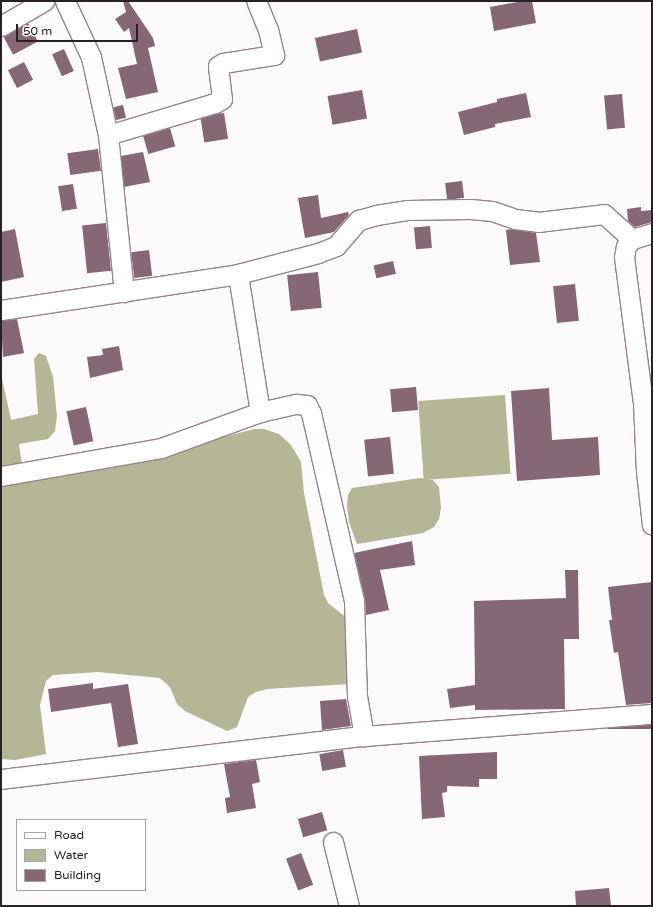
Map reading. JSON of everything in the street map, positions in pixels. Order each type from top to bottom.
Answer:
[{"type":"street","points":[[1,26],[44,1]]},
{"type":"street","points":[[65,1],[91,57],[108,135],[124,292]]},
{"type":"street","points":[[108,135],[215,103],[222,99],[218,66],[223,62],[274,55],[268,30],[256,1]]},
{"type":"street","points":[[1,310],[238,274],[318,253],[336,246],[359,220],[376,215],[407,210],[470,209],[492,211],[515,219],[538,222],[604,214],[632,239]]},
{"type":"street","points":[[652,233],[632,239],[626,246],[624,257],[643,403],[646,471],[652,525]]},
{"type":"street","points":[[238,274],[260,412]]},
{"type":"street","points":[[1,476],[161,448],[260,412],[296,404],[307,405],[312,413],[354,601],[357,696],[364,736]]},
{"type":"street","points":[[1,779],[364,736],[652,714]]},
{"type":"street","points":[[333,842],[349,906]]},
{"type":"water","points":[[39,353],[46,356],[53,377],[57,416],[55,431],[48,439],[19,444],[22,466],[1,470],[1,374],[11,420],[38,414],[34,359]]},
{"type":"water","points":[[505,395],[511,474],[424,480],[418,401]]},
{"type":"water","points":[[254,429],[264,429],[279,434],[291,445],[301,462],[304,493],[324,595],[328,603],[347,618],[350,684],[267,689],[256,692],[248,697],[237,727],[227,731],[185,711],[177,704],[170,687],[160,678],[98,672],[53,675],[46,681],[40,705],[46,754],[15,760],[1,759],[1,484],[109,465],[145,462],[204,442]]},
{"type":"water","points":[[420,478],[433,480],[439,487],[441,508],[439,519],[434,527],[423,533],[357,544],[349,522],[347,506],[348,495],[352,488]]},
{"type":"building","points":[[123,1],[128,1],[153,38],[155,46],[148,48],[158,92],[126,99],[118,68],[137,64],[129,28],[124,32],[115,19],[126,12]]},
{"type":"building","points":[[523,1],[532,1],[536,23],[494,31],[490,7]]},
{"type":"building","points":[[28,23],[38,42],[13,55],[3,36]]},
{"type":"building","points":[[357,29],[362,52],[320,61],[315,38]]},
{"type":"building","points":[[64,49],[74,71],[62,76],[52,54]]},
{"type":"building","points":[[24,62],[33,80],[17,88],[8,70]]},
{"type":"building","points":[[362,90],[367,119],[333,125],[328,96]]},
{"type":"building","points":[[526,93],[531,117],[495,124],[495,127],[464,135],[458,112],[497,102],[497,99]]},
{"type":"building","points":[[622,94],[625,128],[607,129],[604,96]]},
{"type":"building","points":[[123,105],[126,118],[116,120],[113,107]]},
{"type":"building","points":[[224,113],[228,139],[204,142],[200,117]]},
{"type":"building","points":[[170,128],[175,146],[148,154],[143,136]]},
{"type":"building","points":[[98,149],[101,171],[70,175],[67,153]]},
{"type":"building","points":[[143,152],[150,182],[124,187],[121,156]]},
{"type":"building","points":[[462,181],[464,198],[447,200],[445,183]]},
{"type":"building","points":[[73,184],[77,209],[62,211],[58,186]]},
{"type":"building","points":[[318,195],[321,218],[348,212],[349,215],[334,232],[305,238],[298,198]]},
{"type":"building","points":[[641,207],[641,211],[652,210],[652,222],[635,227],[628,221],[627,209]]},
{"type":"building","points":[[106,223],[111,271],[87,273],[82,226]]},
{"type":"building","points":[[430,226],[432,248],[416,249],[414,227]]},
{"type":"building","points":[[15,229],[24,277],[1,282],[1,232]]},
{"type":"building","points":[[512,229],[536,233],[540,262],[510,265],[506,230]]},
{"type":"building","points":[[149,250],[152,276],[134,278],[131,252]]},
{"type":"building","points":[[393,261],[396,274],[376,278],[374,265]]},
{"type":"building","points":[[318,272],[322,308],[291,311],[287,275]]},
{"type":"building","points":[[575,284],[579,321],[557,323],[553,286]]},
{"type":"building","points":[[17,319],[24,353],[3,357],[1,321]]},
{"type":"building","points":[[119,346],[123,370],[90,378],[87,357],[103,355],[102,349]]},
{"type":"building","points":[[416,387],[418,410],[392,412],[390,389]]},
{"type":"building","points":[[549,388],[552,440],[598,437],[600,475],[517,481],[511,391]]},
{"type":"building","points":[[86,407],[93,441],[74,445],[66,411]]},
{"type":"building","points":[[390,437],[394,474],[368,477],[364,440]]},
{"type":"building","points":[[412,541],[415,565],[380,570],[389,610],[366,615],[365,599],[354,553]]},
{"type":"building","points":[[565,570],[578,570],[579,639],[564,639],[565,709],[475,710],[475,705],[450,708],[447,689],[475,685],[474,601],[566,598]]},
{"type":"building","points":[[652,582],[652,703],[626,705],[618,652],[614,653],[609,620],[612,620],[608,587]]},
{"type":"building","points":[[93,683],[93,689],[128,684],[138,744],[118,747],[111,703],[51,712],[48,689]]},
{"type":"building","points":[[346,699],[351,726],[322,730],[320,701]]},
{"type":"building","points":[[608,725],[652,725],[652,729],[608,729]]},
{"type":"building","points":[[343,750],[346,767],[322,771],[319,754]]},
{"type":"building","points":[[497,752],[497,779],[479,779],[479,787],[447,786],[447,792],[442,793],[445,817],[422,819],[419,756]]},
{"type":"building","points":[[256,760],[260,782],[252,784],[256,808],[227,813],[225,798],[230,797],[224,764]]},
{"type":"building","points":[[322,812],[327,830],[303,837],[298,819]]},
{"type":"building","points":[[301,853],[313,885],[298,890],[286,859]]},
{"type":"building","points":[[609,888],[611,906],[576,906],[575,891]]}]
